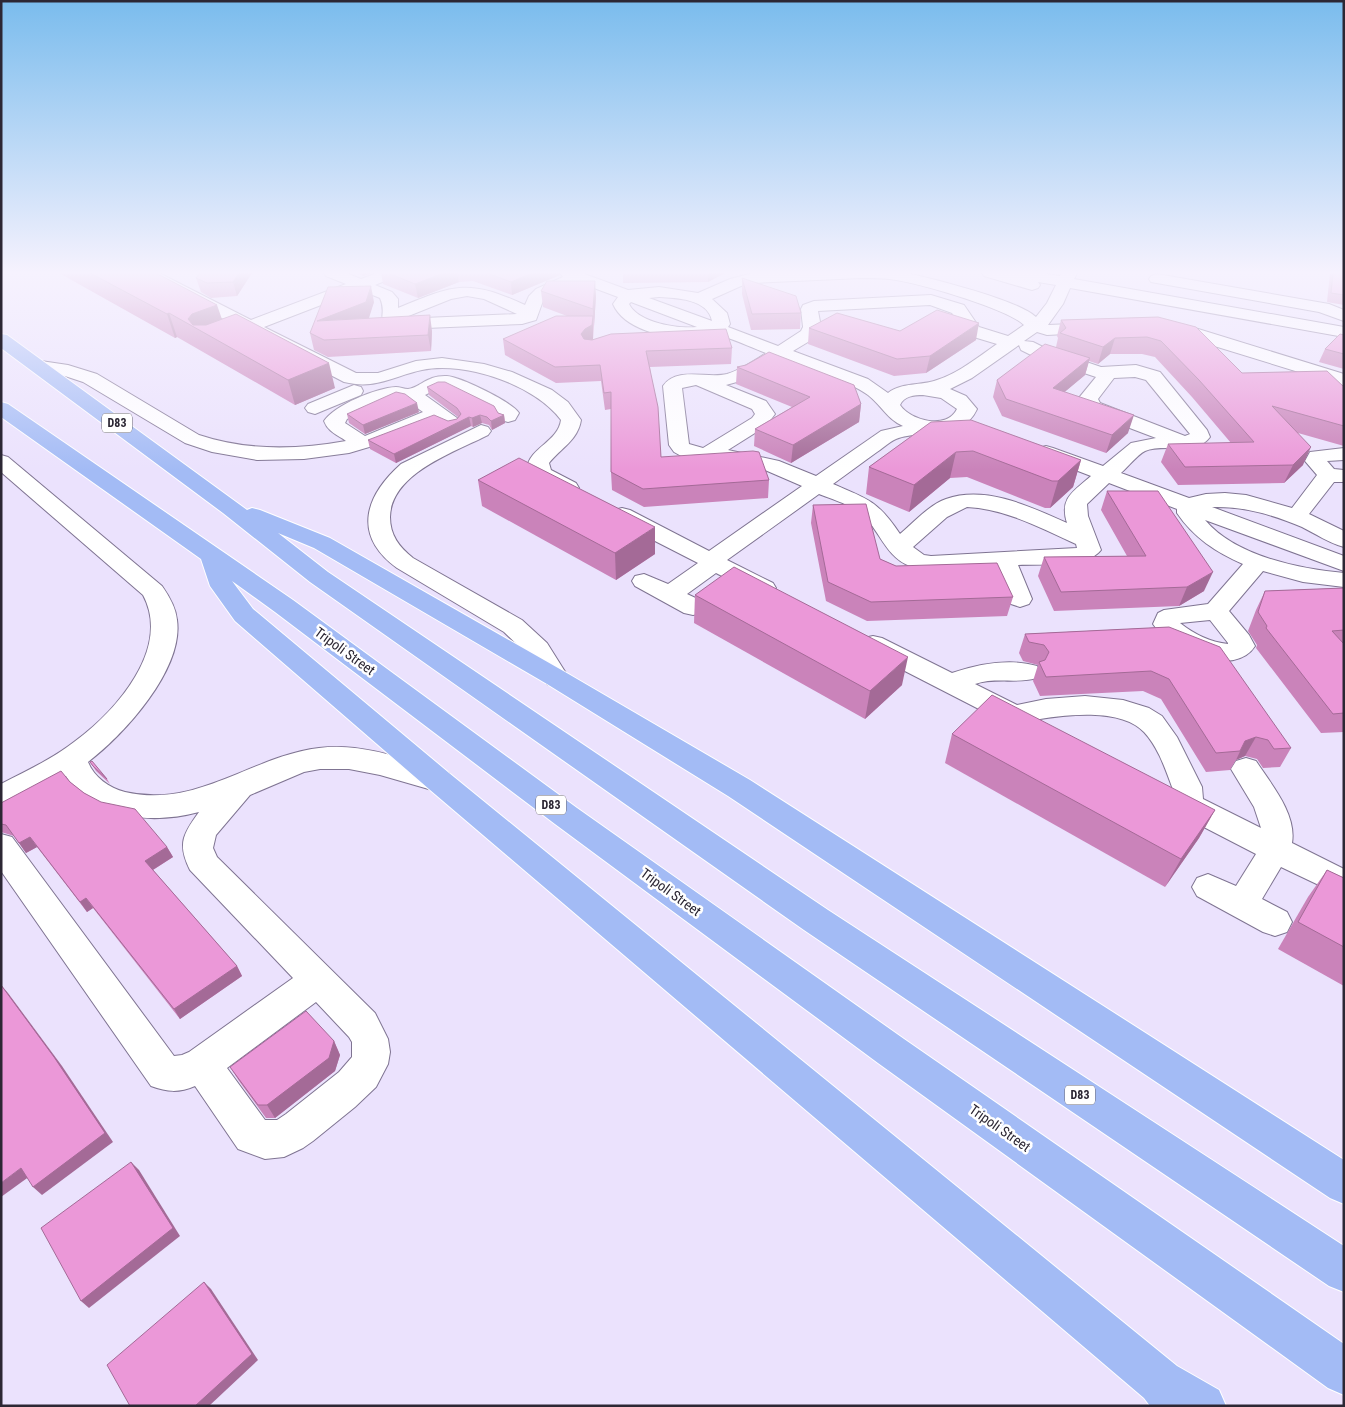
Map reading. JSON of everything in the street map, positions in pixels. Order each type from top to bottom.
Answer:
[{"type":"highway","name":"D83","points":[[1,339],[42,367],[231,508],[319,577],[816,920],[1344,1271]]},
{"type":"highway","name":"Tripoli Street","points":[[1,408],[291,611],[566,816],[867,1034],[1344,1372]]},
{"type":"highway","points":[[231,508],[278,524],[322,543],[556,678],[740,788],[1344,1184]]},
{"type":"highway","points":[[212,556],[222,586],[244,615],[1170,1394],[1204,1406]]},
{"type":"highway","points":[[1231,1111],[1344,1163]]},
{"type":"street","points":[[266,339],[345,375],[367,380],[384,378],[416,366],[446,363],[490,371],[534,388],[561,408],[569,416],[572,425],[568,435],[540,458],[538,468],[545,476],[784,598]]},
{"type":"street","points":[[743,339],[861,383],[875,391],[897,416],[912,423],[937,426]]},
{"type":"street","points":[[800,339],[733,378],[719,381],[679,381],[672,386],[679,445],[681,448],[690,454],[742,458],[762,462],[869,508],[879,518],[909,558],[923,563],[1081,555],[1089,550],[1076,514],[1075,505],[1079,498],[1138,447],[1196,439],[1200,434],[1157,379],[1148,374],[1136,370],[1108,373],[1000,339]]},
{"type":"street","points":[[972,416],[967,392],[974,383],[1026,339]]},
{"type":"street","points":[[1211,339],[1338,379]]},
{"type":"street","points":[[888,435],[891,408],[895,396],[958,378],[1019,344]]},
{"type":"street","points":[[1273,358],[1274,366],[1287,379]]},
{"type":"street","points":[[42,367],[68,371],[90,378],[192,439],[223,450],[285,454],[353,445],[389,434],[478,416]]},
{"type":"street","points":[[1108,373],[1088,399],[1092,407],[1183,441]]},
{"type":"street","points":[[1338,379],[1332,383],[1344,394]]},
{"type":"street","points":[[315,408],[354,391],[367,380]]},
{"type":"street","points":[[698,381],[759,405],[765,414],[759,422],[706,456]]},
{"type":"street","points":[[410,395],[432,384],[453,383],[478,416]]},
{"type":"street","points":[[861,383],[951,395],[972,416]]},
{"type":"street","points":[[353,445],[356,438],[336,426],[334,424],[336,418],[384,396],[400,393],[410,395],[431,407],[478,416]]},
{"type":"street","points":[[478,416],[430,456],[398,476],[383,497],[378,519],[380,531],[385,542],[401,560],[513,626],[539,649],[556,678]]},
{"type":"street","points":[[693,606],[658,588],[709,560],[888,435],[937,426],[972,416]]},
{"type":"street","points":[[389,434],[430,456]]},
{"type":"street","points":[[1024,444],[1344,564]]},
{"type":"street","points":[[1296,517],[1336,475],[1316,465],[1315,458],[1322,455],[1344,454]]},
{"type":"street","points":[[1,461],[153,591],[162,606],[165,624],[163,644],[140,689],[112,724],[72,759],[1,798]]},
{"type":"street","points":[[899,547],[953,503],[972,500],[983,500],[1004,506],[1086,540]]},
{"type":"street","points":[[1188,505],[1211,500],[1242,502],[1296,517],[1344,540]]},
{"type":"street","points":[[1188,505],[1188,513],[1202,530],[1226,546],[1258,562],[1316,577],[1344,580]]},
{"type":"street","points":[[1003,559],[1020,598]]},
{"type":"street","points":[[1216,611],[1258,562]]},
{"type":"street","points":[[854,634],[1040,729]]},
{"type":"street","points":[[950,683],[983,672],[1028,672]]},
{"type":"street","points":[[1014,715],[1041,708],[1072,706],[1115,707],[1141,716],[1152,723],[1160,732],[1187,787],[1187,805]]},
{"type":"street","points":[[72,759],[78,774],[88,787],[104,798],[125,804],[149,807],[202,800],[239,787],[295,763],[322,758],[348,758],[439,781]]},
{"type":"street","points":[[1246,769],[1275,821],[1278,831],[1226,897],[1275,922]]},
{"type":"street","points":[[202,1064],[252,1135],[264,1140],[279,1139],[294,1131],[360,1079],[369,1065],[372,1050],[370,1036],[319,980],[199,858],[197,845],[202,830],[239,787]]},
{"type":"street","points":[[1161,792],[1344,884]]},
{"type":"street","points":[[1,846],[164,1073],[176,1076],[189,1072],[319,980]]},
{"type":"building","points":[[215,339],[283,339],[329,363],[288,380]]},
{"type":"building","points":[[321,339],[352,339],[324,340]]},
{"type":"building","points":[[503,339],[729,339],[732,348],[646,351],[658,407],[661,457],[759,452],[769,480],[643,489],[611,472],[611,392],[604,393],[600,365],[555,367]]},
{"type":"building","points":[[839,339],[956,339],[930,356],[897,359]]},
{"type":"building","points":[[1077,339],[1114,339],[1103,347]]},
{"type":"building","points":[[1153,339],[1208,339],[1242,373],[1327,371],[1344,387],[1344,426],[1272,406],[1311,447],[1293,465],[1185,467],[1168,444],[1254,442],[1199,380],[1161,341]]},
{"type":"building","points":[[1335,339],[1344,339],[1344,354],[1325,349]]},
{"type":"building","points":[[1045,344],[1090,358],[1053,388],[1134,415],[1112,435],[1006,399],[997,380]]},
{"type":"building","points":[[769,352],[854,385],[861,404],[793,445],[755,429],[810,397],[737,367],[746,365]]},
{"type":"building","points":[[438,382],[445,382],[494,406],[498,413],[504,415],[491,421],[487,417],[480,415],[472,418],[469,417],[394,454],[368,440],[434,415],[448,421],[457,419],[461,414],[457,408],[427,387]]},
{"type":"building","points":[[396,392],[405,394],[417,403],[363,425],[347,414]]},
{"type":"building","points":[[971,420],[1081,460],[1058,481],[1052,481],[973,451],[956,452],[914,485],[869,467],[931,422]]},
{"type":"building","points":[[519,458],[655,527],[615,553],[478,480]]},
{"type":"building","points":[[1107,491],[1158,491],[1213,572],[1187,587],[1061,592],[1044,557],[1146,556]]},
{"type":"building","points":[[866,504],[880,559],[896,566],[997,563],[1013,597],[871,602],[828,582],[813,505]]},
{"type":"building","points":[[734,567],[908,657],[870,691],[695,595]]},
{"type":"building","points":[[1344,588],[1344,630],[1332,631],[1344,644],[1344,713],[1333,714],[1266,628],[1267,626],[1258,612],[1265,591]]},
{"type":"building","points":[[1169,627],[1220,647],[1291,748],[1274,749],[1268,740],[1256,737],[1245,741],[1240,751],[1216,753],[1169,679],[1151,671],[1046,677],[1039,662],[1045,660],[1049,652],[1044,645],[1029,642],[1025,634]]},
{"type":"building","points":[[992,695],[1215,810],[1181,859],[952,734]]},
{"type":"building","points":[[92,761],[107,779],[93,766],[90,762]]},
{"type":"building","points":[[61,771],[70,782],[84,793],[101,802],[135,809],[167,847],[145,861],[237,966],[174,1009],[86,898],[80,902],[30,837],[19,843],[6,825],[1,824],[1,803]]},
{"type":"building","points":[[1327,870],[1344,878],[1344,947],[1298,922]]},
{"type":"building","points":[[1,985],[54,1057],[105,1133],[33,1187],[21,1168],[1,1183]]},
{"type":"building","points":[[306,1011],[334,1041],[329,1058],[267,1105],[258,1105],[230,1067]]},
{"type":"building","points":[[131,1162],[173,1228],[81,1301],[41,1228]]},
{"type":"building","points":[[204,1282],[252,1354],[195,1406],[130,1406],[107,1365]]}]
